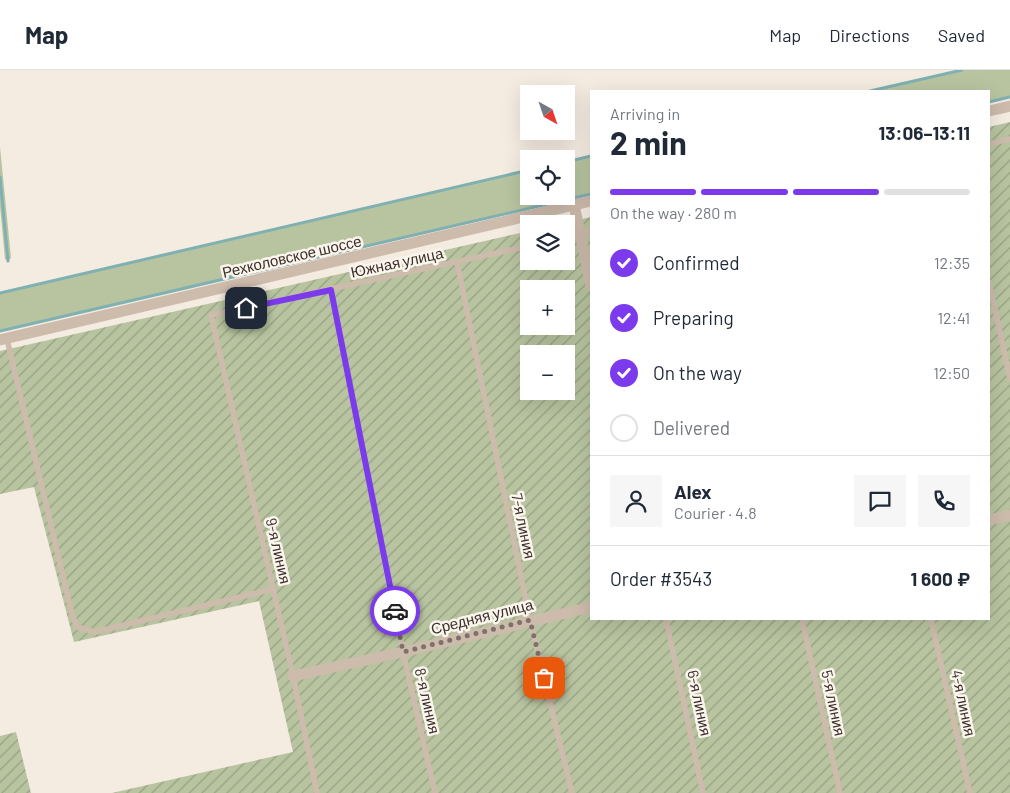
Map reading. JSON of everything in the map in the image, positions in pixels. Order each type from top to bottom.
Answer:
[{"type":"street","points":[[990,111],[1010,106]]},
{"type":"street","name":"Рехколовское шоссе","points":[[575,205],[590,201]]},
{"type":"street","points":[[574,205],[585,232],[590,276]]},
{"type":"street","name":"Рехколовское шоссе","points":[[3,339],[574,205]]},
{"type":"street","points":[[990,520],[1010,515]]},
{"type":"street","name":"Средняя улица","points":[[293,676],[590,607]]},
{"type":"lane","points":[[990,144],[1010,139]]},
{"type":"lane","name":"Южная улица","points":[[212,315],[520,248]]},
{"type":"lane","name":"7-я линия","points":[[457,262],[530,620],[572,793]]},
{"type":"lane","points":[[990,287],[1010,379]]},
{"type":"lane","name":"8-я линия","points":[[331,290],[403,652],[435,793]]},
{"type":"lane","name":"9-я линия","points":[[212,315],[293,676],[317,793]]},
{"type":"lane","points":[[3,339],[72,614],[77,627],[95,632],[273,589]]},
{"type":"lane","name":"6-я линия","points":[[666,620],[703,793]]},
{"type":"lane","name":"5-я линия","points":[[802,620],[840,793]]},
{"type":"lane","name":"4-я линия","points":[[932,620],[970,793]]},
{"type":"green space","points":[[962,70],[1010,70],[1010,97],[990,102],[990,90],[874,90]]},
{"type":"green space","points":[[1010,122],[1010,793],[112,793],[293,752],[259,601],[74,642],[34,487],[0,494],[0,351],[520,233],[520,270],[575,270],[575,221],[590,217],[590,620],[990,620],[990,127]]},
{"type":"green space","points":[[0,147],[11,258],[8,261],[5,259],[0,206]]},
{"type":"green space","points":[[590,156],[590,194],[575,198],[575,160]]},
{"type":"green space","points":[[520,172],[520,205],[544,205],[0,331],[0,293]]},
{"type":"green space","points":[[16,732],[31,793],[0,793],[0,736]]},
{"type":"waterway","points":[[874,90],[962,70]]},
{"type":"waterway","points":[[990,102],[1010,97]]},
{"type":"waterway","points":[[575,160],[590,156]]},
{"type":"waterway","points":[[0,293],[520,172]]},
{"type":"waterway","points":[[0,177],[8,261]]},
{"type":"waterway","points":[[0,331],[590,194]]},
{"type":"way so far","points":[[395,611],[403,652],[530,620],[544,678]]},
{"type":"route","points":[[246,308],[331,290],[395,611]]}]
